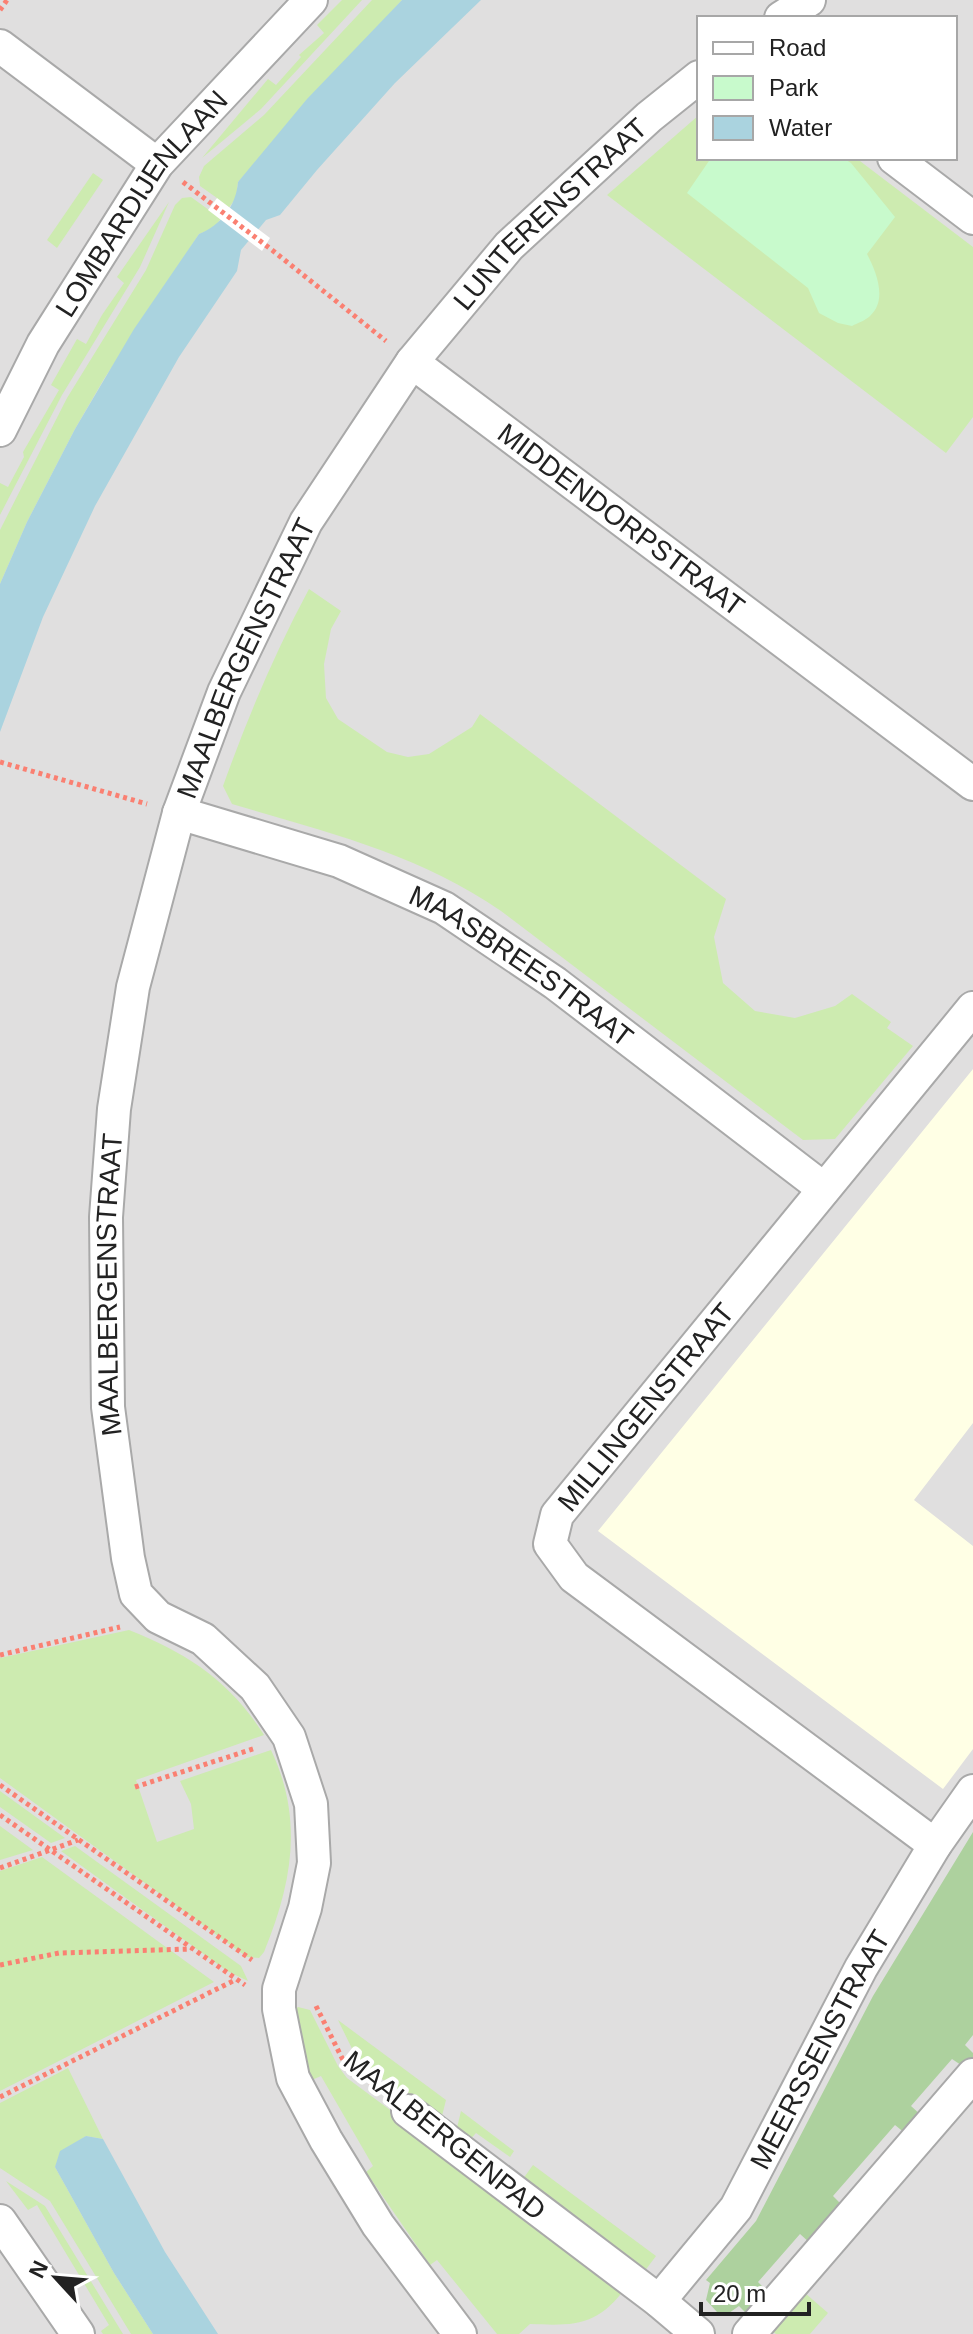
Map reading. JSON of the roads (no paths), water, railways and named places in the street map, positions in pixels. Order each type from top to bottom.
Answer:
[{"type":"street","name":"LOMBARDIJENLAAN","points":[[0,430],[43,344],[157,164],[311,0]]},
{"type":"street","points":[[784,16],[809,0]]},
{"type":"street","points":[[0,46],[157,164]]},
{"type":"street","name":"LUNTERENSTRAAT","points":[[412,362],[509,246],[649,117],[697,79]]},
{"type":"street","points":[[897,160],[973,218]]},
{"type":"street","name":"MIDDENDORPSTRAAT","points":[[412,362],[973,784]]},
{"type":"street","name":"MAALBERGENSTRAAT","points":[[412,362],[306,522],[224,692],[179,813],[133,987],[114,1109],[106,1217],[108,1407],[128,1558],[136,1594],[158,1617],[203,1639],[255,1687],[289,1737],[311,1804],[314,1863],[305,1908],[279,1989],[279,2009],[293,2078],[326,2140],[378,2225],[460,2334]]},
{"type":"street","name":"MAASBREESTRAAT","points":[[179,813],[339,861],[444,908],[555,983],[824,1189]]},
{"type":"street","name":"MILLINGENSTRAAT","points":[[935,1845],[574,1577],[550,1544],[557,1515],[973,1008]]},
{"type":"street","name":"MEERSSENSTRAAT","points":[[659,2301],[736,2208],[861,1968],[935,1845],[973,1791]]},
{"type":"street","points":[[749,2334],[973,2075]]},
{"type":"street","name":"MAALBERGENPAD","points":[[408,2111],[698,2334]]},
{"type":"street","points":[[0,2221],[78,2334]]},
{"type":"water","points":[[402,0],[481,0],[395,83],[280,215],[266,220],[241,250],[237,271],[179,357],[95,506],[43,617],[0,732],[0,584],[27,522],[75,429],[134,329],[199,234],[226,214],[238,182],[307,99]]},
{"type":"water","points":[[86,2136],[103,2139],[165,2252],[218,2334],[153,2334],[114,2273],[55,2167],[60,2151]]}]
